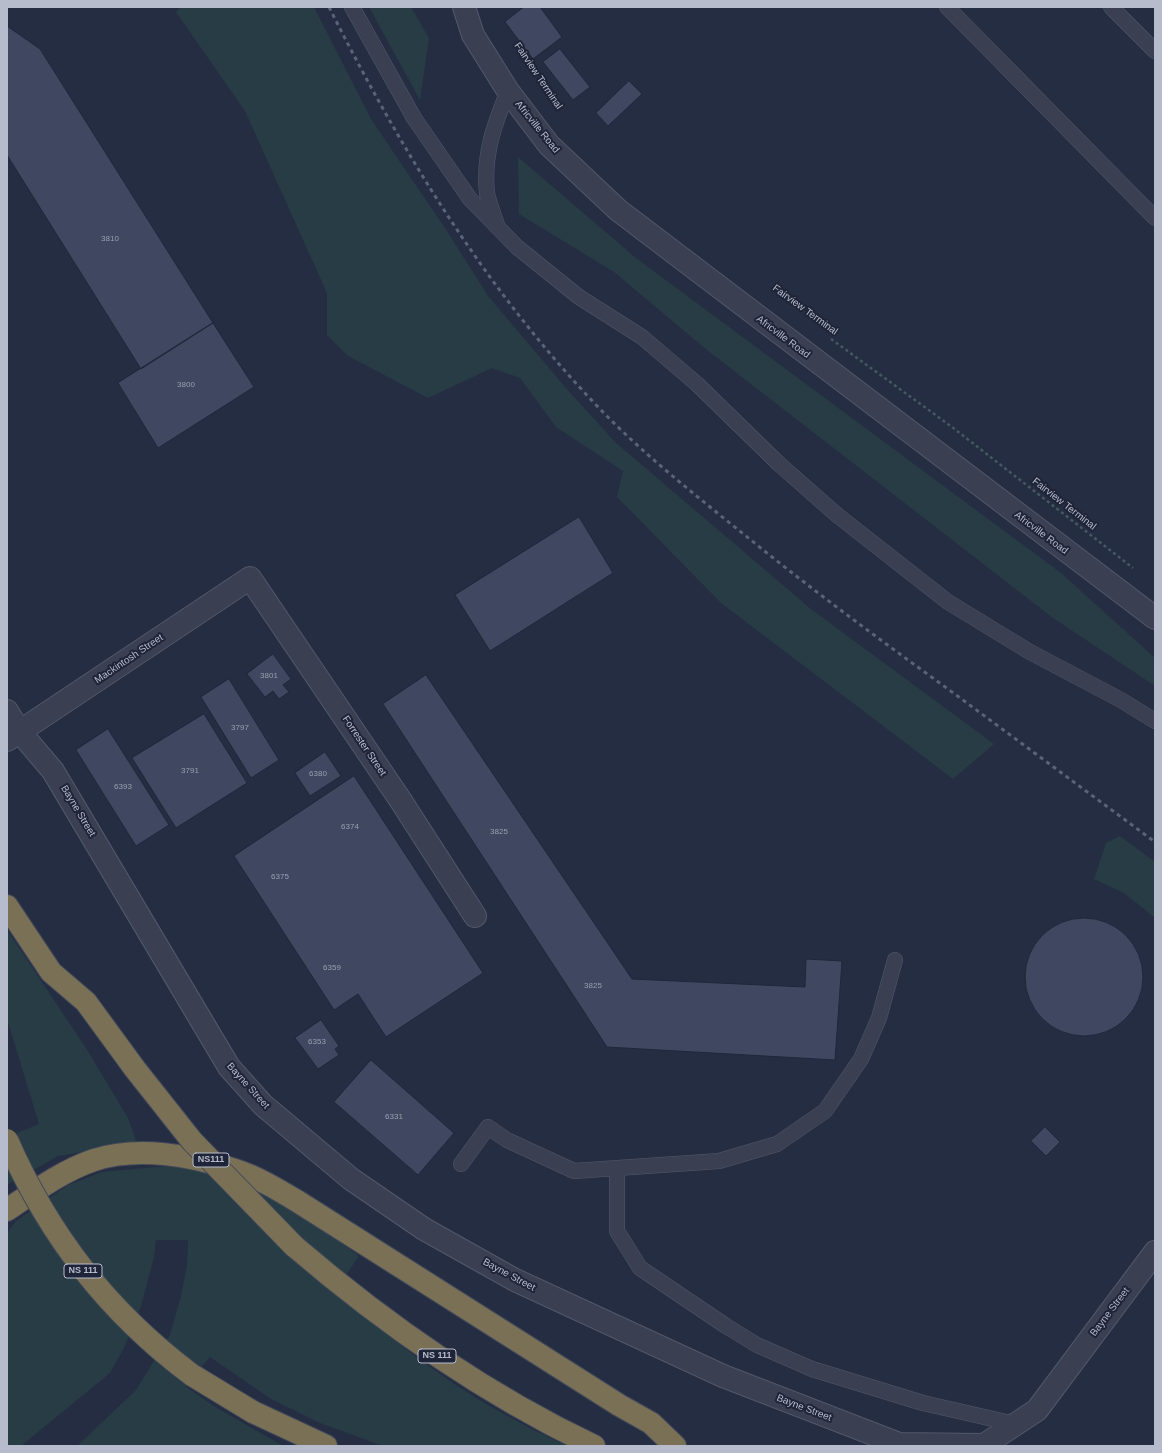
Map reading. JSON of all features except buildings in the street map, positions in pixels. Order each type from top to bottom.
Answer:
[{"type":"highway","name":"NS111","points":[[7,906],[51,972],[86,1002],[135,1069],[192,1142],[294,1246]]},
{"type":"highway","name":"NS 111","points":[[7,1140],[35,1199],[82,1270],[96,1287],[147,1339],[192,1375],[253,1412],[326,1446]]},
{"type":"highway","points":[[7,1210],[62,1174],[94,1160],[128,1154],[174,1156],[205,1161],[235,1170],[271,1186],[297,1201],[612,1401],[651,1423],[675,1446]]},
{"type":"highway","name":"NS 111","points":[[294,1246],[394,1327],[453,1367],[510,1402],[594,1446]]},
{"type":"street","name":"Africville Road","points":[[464,7],[474,34],[508,91],[549,145],[618,210],[1155,618]]},
{"type":"street","name":"Mackintosh Street","points":[[14,736],[250,578]]},
{"type":"street","name":"Forrester Street","points":[[250,578],[402,802],[475,916]]},
{"type":"street","name":"Bayne Street","points":[[7,711],[14,736],[54,771],[229,1067],[263,1105],[351,1179],[424,1229],[515,1280],[722,1376],[899,1444],[984,1445],[1037,1410],[1155,1252]]},
{"type":"lane","points":[[352,7],[356,18],[414,118],[470,199],[517,247],[579,297],[642,337],[697,384],[778,463],[837,515],[948,602],[1030,652],[1121,700],[1155,721]]},
{"type":"lane","points":[[947,7],[1155,218]]},
{"type":"lane","points":[[1111,7],[1155,51]]},
{"type":"lane","points":[[497,227],[487,193],[487,156],[493,129],[508,91]]},
{"type":"lane","points":[[461,1164],[488,1127],[507,1140],[574,1171],[719,1162],[777,1144],[825,1112],[861,1059],[879,1018],[894,960]]},
{"type":"lane","points":[[617,1168],[617,1232],[640,1268],[726,1326],[757,1345],[812,1369],[923,1403],[1015,1424]]},
{"type":"path","name":"Fairview Terminal","points":[[824,334],[952,427],[1136,571]]},
{"type":"shaded area","points":[[181,7],[314,7],[371,119],[447,231],[488,296],[566,388],[615,442],[811,609],[994,744],[953,779],[721,603],[617,497],[623,471],[556,427],[520,378],[492,368],[428,398],[348,356],[327,335],[327,293],[245,111],[176,12]]},
{"type":"shaded area","points":[[369,7],[411,7],[429,38],[420,100]]},
{"type":"shaded area","points":[[518,157],[636,258],[1061,573],[1155,658],[1155,686],[1053,618],[707,350],[614,272],[519,214]]},
{"type":"shaded area","points":[[1120,836],[1155,862],[1155,918],[1124,893],[1094,879],[1106,843]]},
{"type":"shaded area","points":[[7,930],[86,1048],[128,1118],[137,1143],[58,1156],[7,1185],[7,1137],[39,1124],[7,1019]]},
{"type":"shaded area","points":[[166,1166],[188,1167],[211,1171],[250,1187],[288,1208],[342,1244],[359,1256],[334,1292],[400,1344],[470,1394],[502,1413],[567,1446],[383,1446],[320,1423],[271,1399],[210,1357],[185,1386],[214,1406],[283,1446],[77,1446],[136,1390],[170,1335],[181,1296],[187,1265],[188,1240],[156,1240],[154,1257],[141,1306],[124,1348],[110,1373],[21,1446],[7,1446],[7,1233],[16,1221],[68,1185],[102,1172]]},
{"type":"railway","points":[[329,7],[386,114],[449,218],[519,316],[558,363],[599,408],[636,444],[676,479],[804,582],[1155,842]]}]
